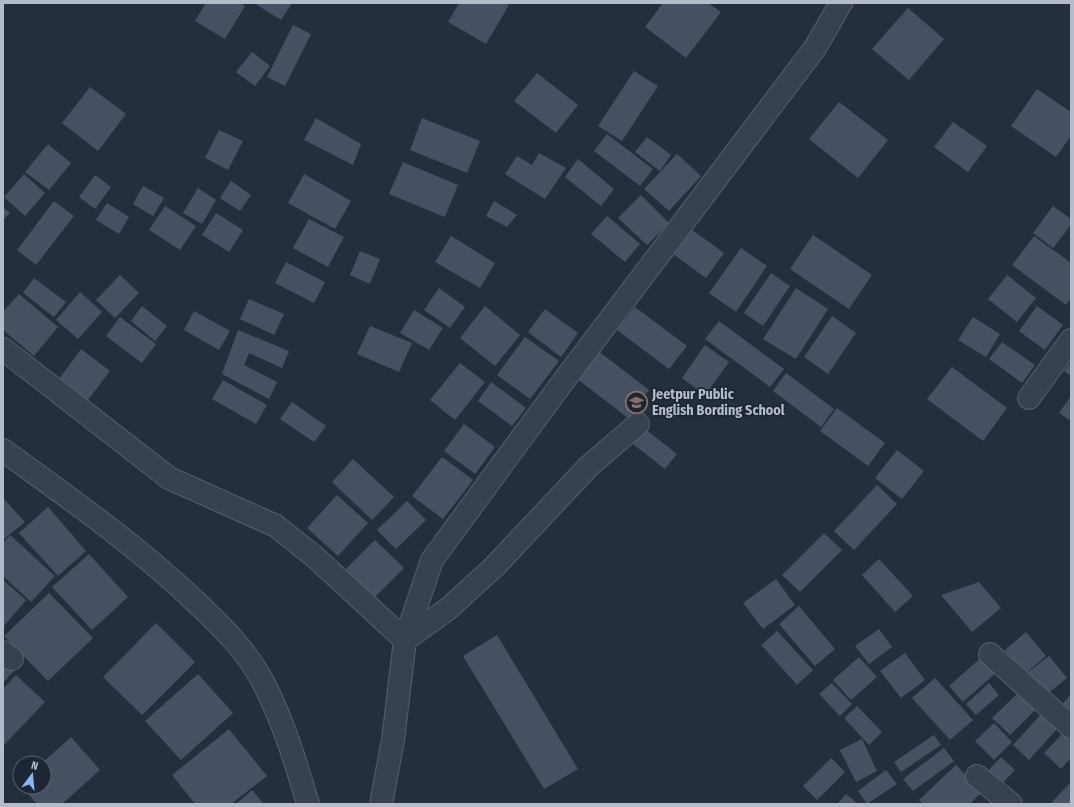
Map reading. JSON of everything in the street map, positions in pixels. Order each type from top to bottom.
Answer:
[{"type":"street","points":[[381,804],[393,740],[405,640],[432,560],[564,379],[815,48],[841,3]]},
{"type":"street","points":[[1029,398],[1071,340]]},
{"type":"street","points":[[3,349],[169,478],[276,526],[316,558],[405,640]]},
{"type":"street","points":[[405,640],[448,609],[494,567],[589,466],[638,424]]},
{"type":"street","points":[[3,450],[128,542],[166,573],[234,639],[261,678],[286,730],[308,804]]},
{"type":"street","points":[[990,654],[1071,727]]},
{"type":"street","points":[[977,776],[1011,804]]},
{"type":"building","points":[[206,3],[240,3],[245,6],[225,39],[195,21]]},
{"type":"building","points":[[254,3],[292,3],[281,20]]},
{"type":"building","points":[[459,3],[506,3],[509,5],[486,44],[448,22]]},
{"type":"building","points":[[663,3],[708,3],[721,12],[686,58],[645,27]]},
{"type":"building","points":[[908,8],[944,39],[909,80],[872,49]]},
{"type":"building","points":[[293,25],[311,34],[285,86],[267,77]]},
{"type":"building","points":[[252,52],[270,66],[255,86],[236,72]]},
{"type":"building","points":[[634,71],[658,86],[622,141],[598,126]]},
{"type":"building","points":[[537,73],[578,105],[556,133],[514,101]]},
{"type":"building","points":[[90,87],[126,114],[98,151],[62,123]]},
{"type":"building","points":[[1037,89],[1071,112],[1071,136],[1056,157],[1011,126]]},
{"type":"building","points":[[839,102],[888,140],[858,178],[809,139]]},
{"type":"building","points":[[316,118],[361,144],[353,165],[304,140]]},
{"type":"building","points":[[422,118],[480,141],[467,173],[410,150]]},
{"type":"building","points":[[953,122],[987,146],[968,172],[934,147]]},
{"type":"building","points":[[219,130],[243,141],[228,170],[205,158]]},
{"type":"building","points":[[607,134],[653,169],[640,186],[594,151]]},
{"type":"building","points":[[647,137],[671,155],[660,171],[635,152]]},
{"type":"building","points":[[48,144],[71,163],[49,190],[25,172]]},
{"type":"building","points":[[539,153],[566,168],[545,199],[505,174],[517,156],[532,165]]},
{"type":"building","points":[[677,154],[701,176],[669,211],[644,189]]},
{"type":"building","points":[[578,159],[614,189],[601,206],[565,177]]},
{"type":"building","points":[[403,162],[458,185],[445,217],[389,194]]},
{"type":"building","points":[[24,174],[45,193],[25,216],[4,197]]},
{"type":"building","points":[[304,174],[351,201],[335,229],[288,203]]},
{"type":"building","points":[[95,175],[111,187],[95,209],[79,197]]},
{"type":"building","points":[[231,181],[251,195],[240,211],[220,198]]},
{"type":"building","points":[[143,186],[164,198],[153,216],[133,204]]},
{"type":"building","points":[[198,188],[216,200],[202,224],[183,213]]},
{"type":"building","points":[[641,195],[669,223],[647,245],[618,218]]},
{"type":"building","points":[[54,201],[74,216],[36,265],[17,250]]},
{"type":"building","points":[[494,201],[517,215],[507,227],[486,216]]},
{"type":"building","points":[[107,203],[129,217],[119,234],[96,220]]},
{"type":"building","points":[[165,206],[196,226],[180,250],[149,230]]},
{"type":"building","points":[[1053,206],[1071,219],[1071,225],[1053,248],[1033,233]]},
{"type":"building","points":[[3,207],[10,213],[3,220]]},
{"type":"building","points":[[216,213],[243,230],[229,252],[202,235]]},
{"type":"building","points":[[607,216],[640,244],[625,262],[591,234]]},
{"type":"building","points":[[309,219],[344,237],[328,267],[293,248]]},
{"type":"building","points":[[691,229],[724,253],[706,278],[673,254]]},
{"type":"building","points":[[813,235],[872,275],[849,309],[790,269]]},
{"type":"building","points":[[451,236],[495,263],[480,288],[435,262]]},
{"type":"building","points":[[1034,236],[1071,263],[1071,298],[1066,305],[1012,265]]},
{"type":"building","points":[[741,248],[767,266],[736,312],[709,293]]},
{"type":"building","points":[[360,251],[380,259],[370,284],[350,275]]},
{"type":"building","points":[[286,262],[325,282],[314,303],[275,283]]},
{"type":"building","points":[[771,273],[790,286],[763,326],[744,313]]},
{"type":"building","points":[[120,275],[139,293],[115,318],[96,300]]},
{"type":"building","points":[[1007,275],[1036,298],[1017,322],[988,299]]},
{"type":"building","points":[[34,278],[66,302],[54,317],[23,293]]},
{"type":"building","points":[[439,288],[465,307],[450,328],[424,310]]},
{"type":"building","points":[[796,288],[828,309],[796,359],[763,339]]},
{"type":"building","points":[[80,292],[102,312],[78,339],[56,320]]},
{"type":"building","points":[[19,294],[58,327],[34,356],[3,330],[3,312]]},
{"type":"building","points":[[249,299],[284,314],[274,335],[240,319]]},
{"type":"building","points":[[142,306],[167,326],[155,341],[131,321]]},
{"type":"building","points":[[485,306],[520,335],[495,366],[460,338]]},
{"type":"building","points":[[1037,306],[1063,325],[1045,350],[1019,331]]},
{"type":"building","points":[[635,307],[687,346],[669,369],[617,330]]},
{"type":"building","points":[[545,309],[578,333],[561,357],[528,332]]},
{"type":"building","points":[[414,310],[443,328],[429,350],[400,333]]},
{"type":"building","points":[[194,311],[230,331],[219,350],[184,330]]},
{"type":"building","points":[[832,316],[856,333],[828,374],[804,357]]},
{"type":"building","points":[[120,317],[156,344],[142,363],[106,336]]},
{"type":"building","points":[[973,317],[1000,334],[986,357],[958,340]]},
{"type":"building","points":[[719,321],[784,369],[770,387],[705,339]]},
{"type":"building","points":[[370,326],[412,343],[399,372],[357,354]]},
{"type":"building","points":[[238,330],[289,351],[282,368],[249,353],[244,365],[277,382],[269,399],[222,374]]},
{"type":"building","points":[[525,337],[559,361],[530,399],[497,375]]},
{"type":"building","points":[[1002,342],[1035,365],[1022,383],[989,359]]},
{"type":"building","points":[[705,345],[729,362],[705,395],[682,378]]},
{"type":"building","points":[[81,349],[110,371],[88,400],[59,379]]},
{"type":"building","points":[[597,350],[649,390],[628,418],[576,378]]},
{"type":"building","points":[[1071,362],[1071,376],[1064,371]]},
{"type":"building","points":[[460,363],[485,382],[455,420],[430,400]]},
{"type":"building","points":[[952,367],[1007,408],[983,441],[927,399]]},
{"type":"building","points":[[786,373],[834,409],[821,427],[773,391]]},
{"type":"building","points":[[223,380],[267,405],[256,424],[212,399]]},
{"type":"building","points":[[491,382],[526,408],[512,426],[478,401]]},
{"type":"building","points":[[1071,396],[1071,421],[1059,413]]},
{"type":"building","points":[[292,402],[326,426],[314,442],[280,419]]},
{"type":"building","points":[[837,408],[885,443],[868,466],[820,431]]},
{"type":"building","points":[[464,424],[495,447],[475,474],[444,451]]},
{"type":"building","points":[[641,426],[677,454],[665,469],[629,441]]},
{"type":"building","points":[[897,450],[924,471],[902,499],[875,478]]},
{"type":"building","points":[[442,457],[473,480],[443,519],[412,496]]},
{"type":"building","points":[[353,459],[394,497],[372,520],[332,482]]},
{"type":"building","points":[[877,485],[897,504],[854,550],[834,531]]},
{"type":"building","points":[[337,495],[368,523],[338,556],[307,528]]},
{"type":"building","points":[[3,498],[25,522],[3,540]]},
{"type":"building","points":[[407,501],[426,520],[396,549],[377,530]]},
{"type":"building","points":[[48,507],[86,551],[58,576],[19,533]]},
{"type":"building","points":[[824,533],[842,550],[800,592],[782,575]]},
{"type":"building","points":[[10,535],[55,576],[31,602],[3,576],[3,543]]},
{"type":"building","points":[[375,540],[404,568],[369,603],[340,575]]},
{"type":"building","points":[[89,554],[128,597],[92,630],[52,587]]},
{"type":"building","points":[[879,559],[913,596],[895,612],[862,575]]},
{"type":"building","points":[[776,579],[795,605],[763,629],[743,603]]},
{"type":"building","points":[[3,580],[26,600],[3,627]]},
{"type":"building","points":[[979,582],[1001,608],[972,632],[941,595]]},
{"type":"building","points":[[49,593],[93,638],[48,681],[4,636]]},
{"type":"building","points":[[799,606],[835,649],[815,666],[779,624]]},
{"type":"building","points":[[156,623],[195,662],[142,715],[103,677]]},
{"type":"building","points":[[879,629],[892,647],[869,664],[855,646]]},
{"type":"building","points":[[777,631],[813,670],[797,685],[761,645]]},
{"type":"building","points":[[1026,632],[1046,656],[1025,674],[1005,650]]},
{"type":"building","points":[[497,635],[578,769],[544,789],[463,656]]},
{"type":"building","points":[[905,653],[925,680],[901,698],[880,671]]},
{"type":"building","points":[[983,656],[997,672],[963,702],[949,686]]},
{"type":"building","points":[[1049,656],[1067,678],[1046,695],[1028,672]]},
{"type":"building","points":[[859,657],[877,677],[851,700],[833,680]]},
{"type":"building","points":[[3,660],[14,671],[3,683]]},
{"type":"building","points":[[198,674],[233,713],[181,760],[145,721]]},
{"type":"building","points":[[16,675],[45,702],[3,746],[3,689]]},
{"type":"building","points":[[935,678],[973,720],[950,740],[912,698]]},
{"type":"building","points":[[832,683],[852,704],[840,716],[819,694]]},
{"type":"building","points":[[989,683],[999,695],[976,715],[966,704]]},
{"type":"building","points":[[1020,691],[1037,708],[1010,735],[992,718]]},
{"type":"building","points":[[1071,694],[1071,717],[1060,707]]},
{"type":"building","points":[[857,706],[882,732],[869,745],[844,718]]},
{"type":"building","points":[[1042,713],[1058,728],[1029,760],[1013,745]]},
{"type":"building","points":[[994,723],[1012,742],[994,760],[975,741]]},
{"type":"building","points":[[229,729],[267,776],[231,804],[195,804],[172,775]]},
{"type":"building","points":[[1064,732],[1071,739],[1071,758],[1061,769],[1044,753]]},
{"type":"building","points":[[934,735],[941,745],[901,772],[894,762]]},
{"type":"building","points":[[71,737],[100,770],[62,804],[37,804],[29,795],[52,795],[51,755]]},
{"type":"building","points":[[862,739],[877,771],[856,782],[840,750]]},
{"type":"building","points":[[944,748],[954,761],[913,791],[903,779]]},
{"type":"building","points":[[1001,757],[1015,770],[1000,786],[986,773]]},
{"type":"building","points":[[831,758],[845,772],[817,800],[803,786]]},
{"type":"building","points":[[956,765],[982,792],[970,804],[923,804],[919,800]]},
{"type":"building","points":[[886,770],[897,784],[867,804],[858,791]]},
{"type":"building","points":[[1071,782],[1071,804],[1050,804]]},
{"type":"building","points":[[252,790],[264,804],[236,804]]},
{"type":"building","points":[[846,794],[858,804],[837,804]]},
{"type":"place","name":"Jeetpur Public English Bording School","points":[[637,402]]}]
